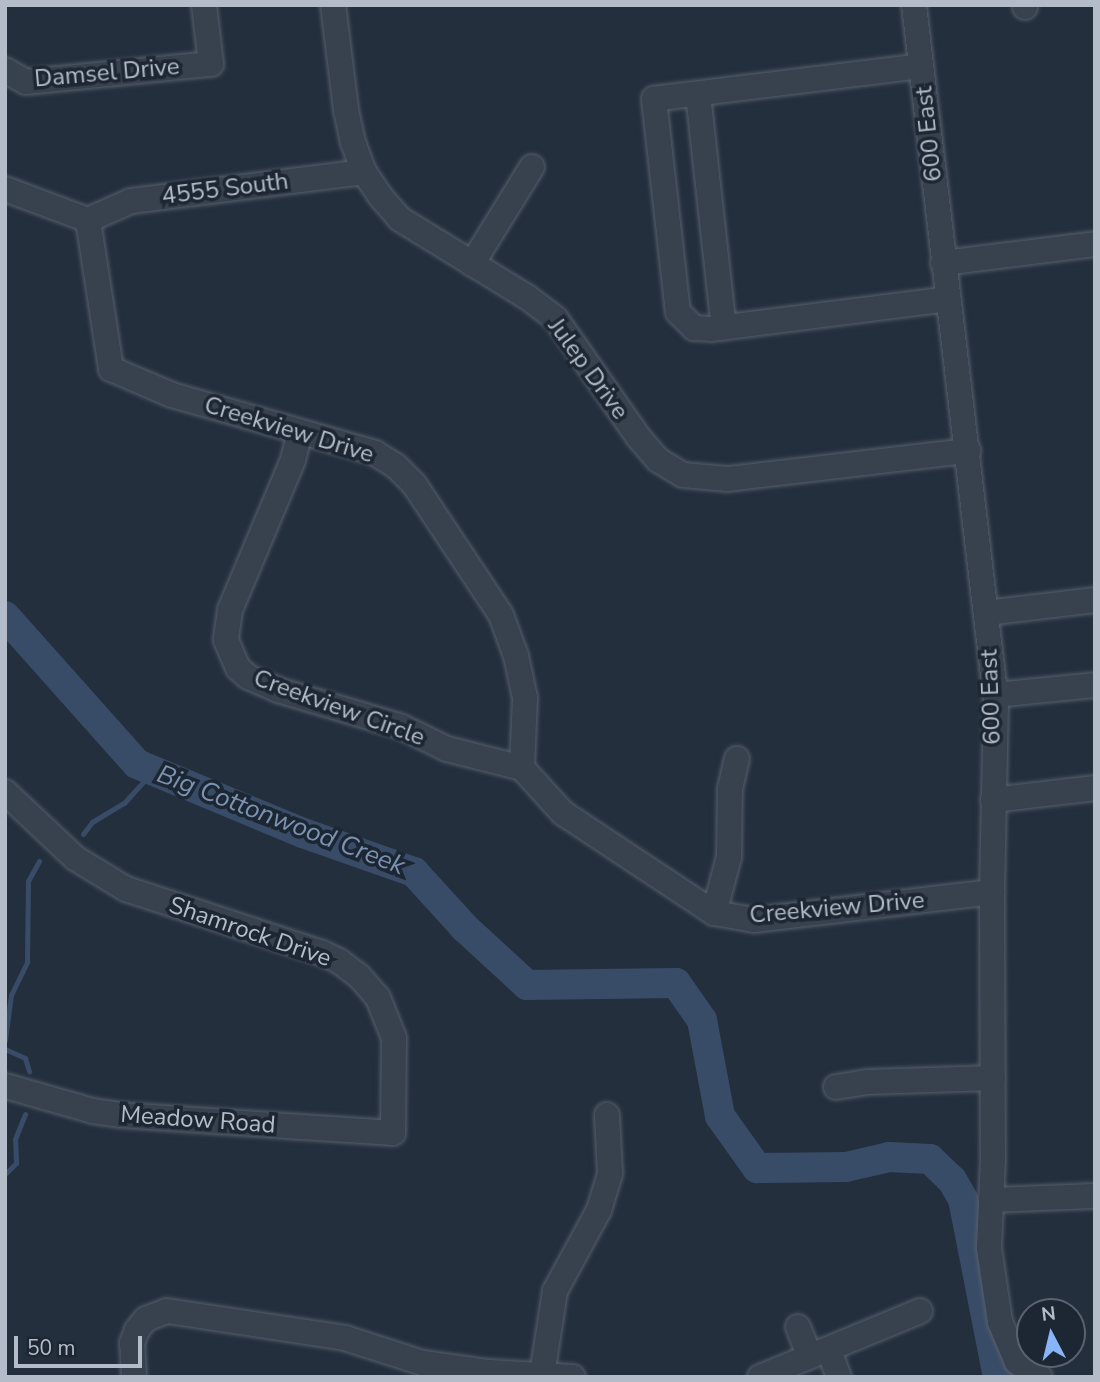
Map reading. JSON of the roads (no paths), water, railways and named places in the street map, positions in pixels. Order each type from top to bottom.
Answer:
[{"type":"street","name":"Damsel Drive","points":[[5,70],[26,82],[211,64],[204,5]]},
{"type":"street","name":"Julep Drive","points":[[333,5],[346,110],[364,172],[380,196],[400,219],[556,319],[639,438],[658,460],[682,475],[728,480],[968,451]]},
{"type":"street","name":"600 East","points":[[915,5],[995,695],[993,1078],[989,1248],[1000,1322],[1017,1362],[1040,1377]]},
{"type":"street","points":[[921,66],[654,99],[678,312],[694,328],[724,328],[948,299]]},
{"type":"street","points":[[698,94],[724,328]]},
{"type":"street","points":[[472,264],[531,167]]},
{"type":"street","name":"4555 South","points":[[88,220],[131,201],[364,172]]},
{"type":"street","points":[[5,189],[88,220]]},
{"type":"street","name":"Creekview Drive","points":[[88,220],[111,369],[172,395],[300,433],[359,447],[396,466],[414,485],[488,593],[511,640],[525,698],[522,768],[563,813],[714,913],[754,920],[992,892]]},
{"type":"street","points":[[943,262],[1095,244]]},
{"type":"street","name":"Creekview Circle","points":[[300,433],[293,460],[225,627],[226,640],[238,668],[248,677],[278,690],[402,727],[447,750],[522,768]]},
{"type":"street","points":[[986,613],[1095,600]]},
{"type":"street","points":[[995,695],[1095,685]]},
{"type":"street","points":[[714,913],[729,857],[730,789],[737,759]]},
{"type":"street","points":[[993,800],[1095,788]]},
{"type":"street","name":"Shamrock Drive","points":[[5,792],[75,858],[126,889],[322,953],[339,961],[359,976],[378,998],[394,1038],[393,1133]]},
{"type":"street","points":[[836,1087],[867,1083],[993,1078]]},
{"type":"street","name":"Meadow Road","points":[[5,1086],[93,1111],[121,1115],[393,1133]]},
{"type":"street","points":[[542,1375],[551,1301],[599,1210],[610,1173],[607,1115]]},
{"type":"street","points":[[991,1200],[1095,1196]]},
{"type":"street","points":[[134,1377],[132,1343],[142,1324],[152,1315],[174,1311],[345,1338],[423,1363],[489,1372],[573,1377]]},
{"type":"street","points":[[760,1377],[920,1311]]},
{"type":"street","points":[[798,1327],[839,1377]]},
{"type":"waterway","name":"Big Cottonwood Creek","points":[[5,616],[137,764],[303,833],[414,872],[465,928],[527,985],[676,983],[702,1020],[720,1116],[757,1168],[846,1167],[889,1157],[930,1159],[952,1180],[963,1199],[998,1377]]},
{"type":"waterway","points":[[83,834],[92,822],[124,803],[153,771]]},
{"type":"waterway","points":[[5,1040],[11,995],[27,962],[28,881],[39,861]]},
{"type":"waterway","points":[[5,1049],[25,1058],[29,1071]]},
{"type":"waterway","points":[[5,1174],[16,1163],[15,1139],[25,1114]]}]
